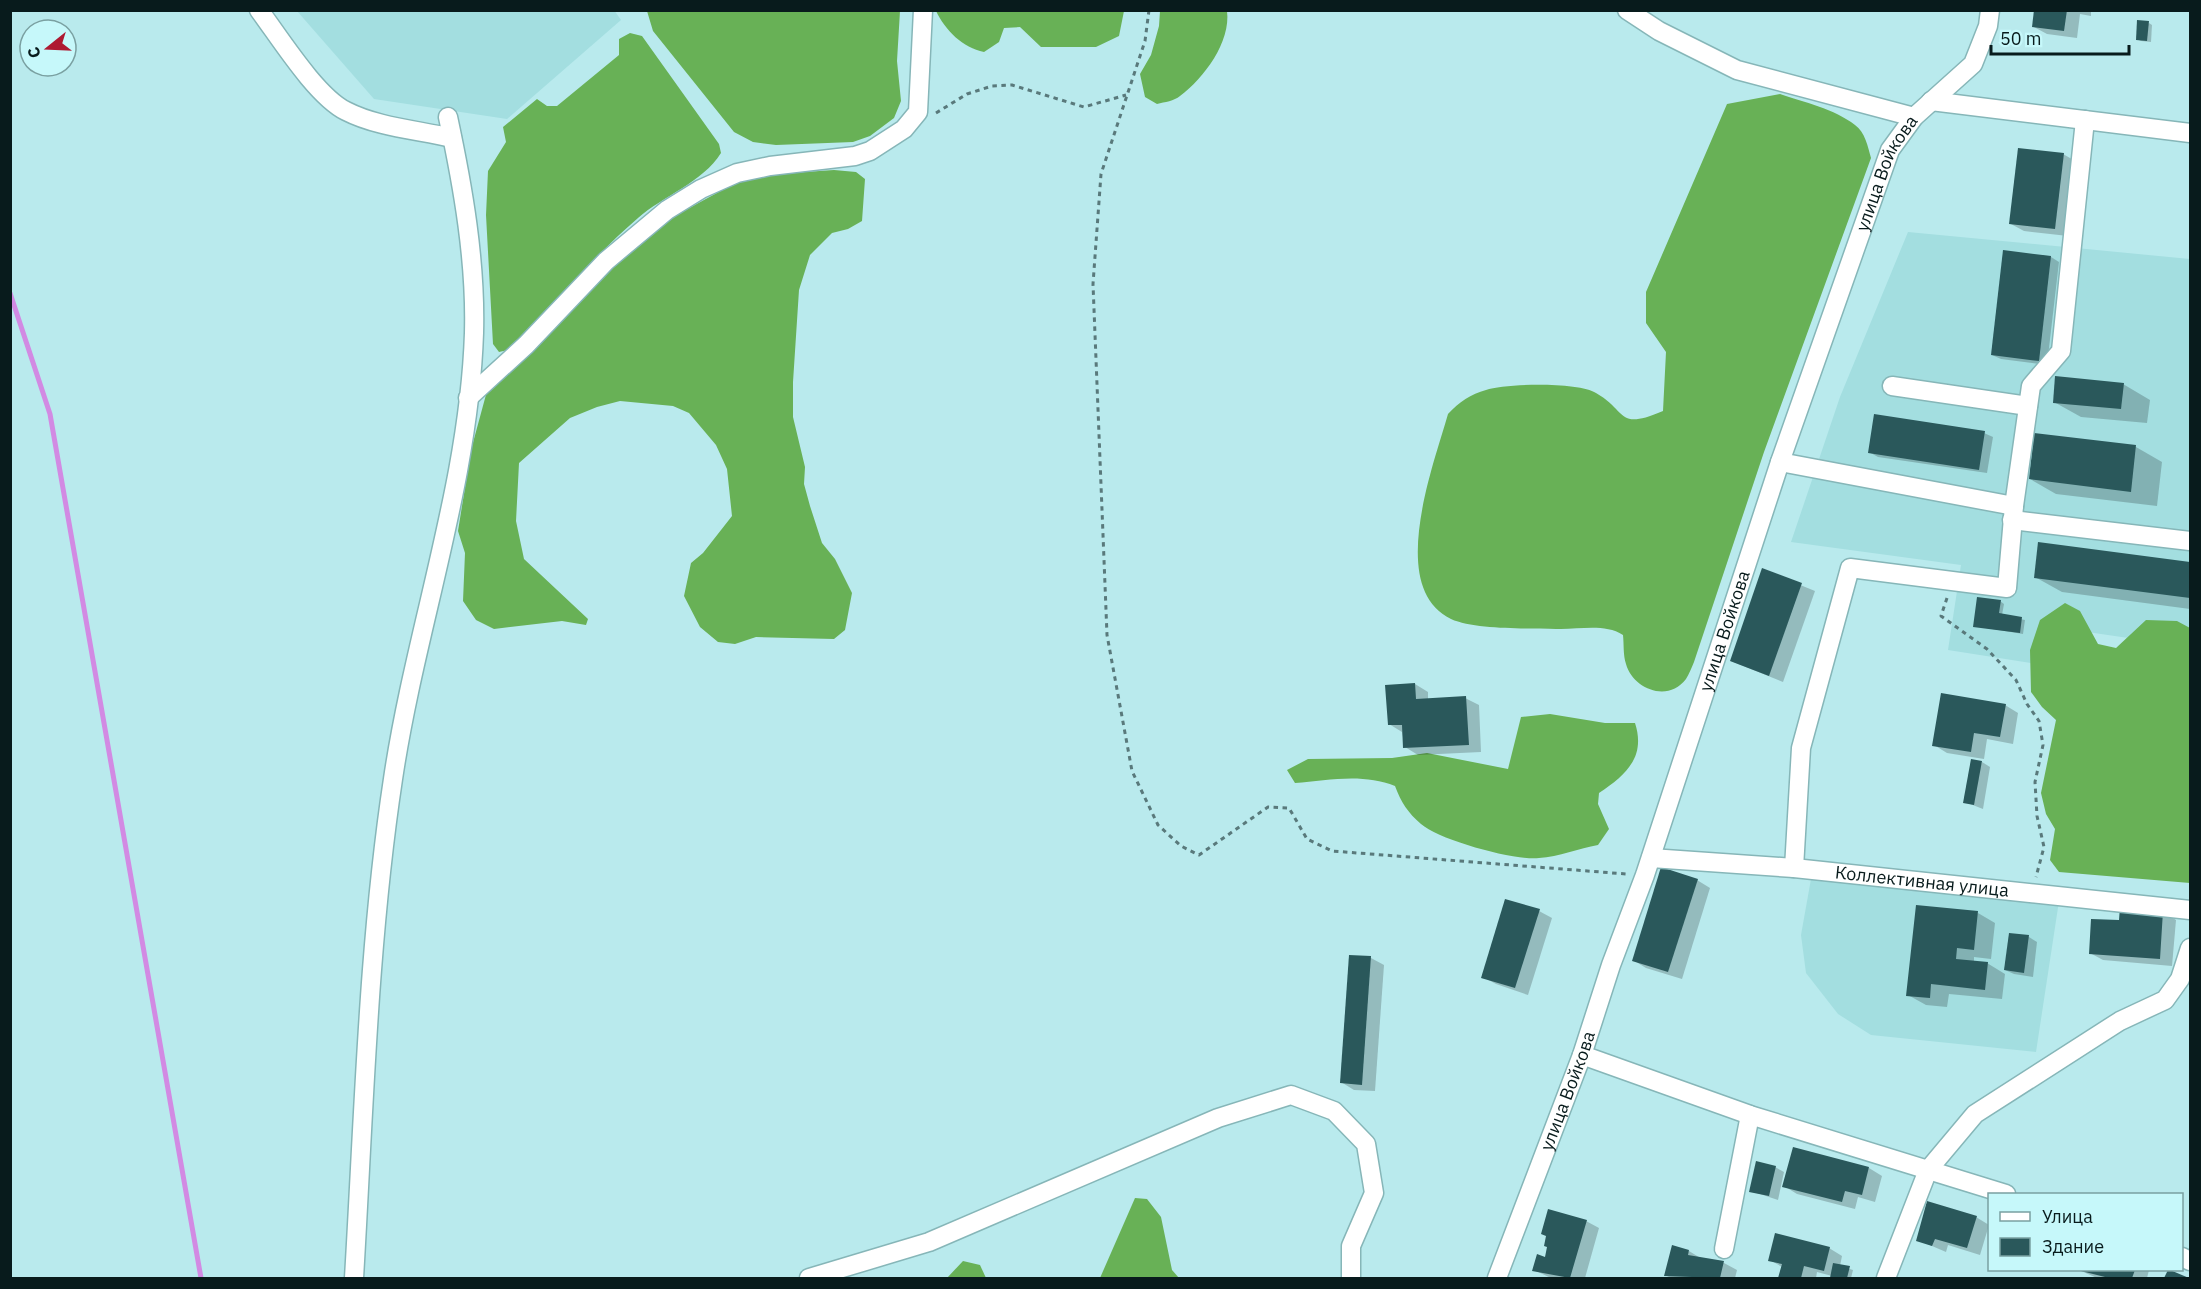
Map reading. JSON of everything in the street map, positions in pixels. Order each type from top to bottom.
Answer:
[{"type":"street","points":[[259,10],[324,95],[344,110],[365,119],[452,138]]},
{"type":"street","points":[[468,398],[526,345],[606,261],[667,210],[701,189],[737,173],[802,161],[855,156],[870,151],[904,129],[915,119],[918,112],[923,10]]},
{"type":"street","name":"улица Войкова","points":[[1497,1278],[1582,1055],[1611,965],[1651,858],[1780,462],[1890,150],[1914,117],[1972,64],[1988,26],[1990,10]]},
{"type":"street","points":[[1629,11],[1659,31],[1737,70],[1914,117]]},
{"type":"street","points":[[1931,101],[2190,133]]},
{"type":"street","points":[[354,1278],[381,864],[393,777],[412,676],[460,457],[474,331],[473,286],[465,211],[448,117]]},
{"type":"street","points":[[1794,868],[1801,748],[1850,568],[2007,588],[2013,513],[2031,386],[2061,351],[2085,120]]},
{"type":"street","points":[[1892,386],[2028,405]]},
{"type":"street","points":[[1780,462],[2013,513],[2190,541]]},
{"type":"street","name":"Коллективная улица","points":[[1651,858],[1794,868],[2190,909]]},
{"type":"street","points":[[1886,1278],[1928,1170],[1975,1114],[2120,1021],[2165,1000],[2180,979],[2190,948]]},
{"type":"street","points":[[1582,1055],[1750,1115],[2003,1193]]},
{"type":"street","points":[[809,1278],[929,1242],[1218,1118],[1291,1095],[1334,1111],[1366,1144],[1374,1193],[1351,1246],[1351,1278]]},
{"type":"street","points":[[1724,1249],[1750,1115]]},
{"type":"path","points":[[1149,10],[1145,41],[1101,174],[1093,284],[1107,635],[1132,771],[1158,825],[1181,846],[1199,855],[1268,807],[1289,808],[1307,839],[1332,851],[1645,875]]},
{"type":"path","points":[[915,119],[934,114],[967,94],[992,86],[1012,85],[1084,107],[1126,95]]},
{"type":"path","points":[[1952,581],[1941,616],[1987,649],[2016,680],[2027,704],[2040,721],[2043,745],[2035,782],[2037,816],[2044,847],[2032,893]]},
{"type":"shaded area","points":[[614,10],[621,20],[507,119],[374,99],[297,11]]},
{"type":"shaded area","points":[[1908,232],[2190,259],[2190,647],[2053,627],[2044,665],[1948,650],[1961,565],[1791,542],[1840,397]]},
{"type":"shaded area","points":[[1811,879],[2059,901],[2036,1052],[1871,1035],[1838,1014],[1806,973],[1801,935]]},
{"type":"green space","points":[[647,11],[900,11],[897,61],[901,101],[894,118],[870,136],[853,142],[776,145],[753,142],[734,132],[653,31]]},
{"type":"green space","points":[[936,11],[1124,11],[1119,36],[1096,47],[1041,47],[1020,27],[1004,28],[999,42],[984,52],[969,47],[956,37],[944,25]]},
{"type":"green space","points":[[1160,11],[1227,11],[1227,23],[1220,47],[1198,79],[1178,98],[1157,104],[1145,97],[1140,74],[1151,55],[1159,26]]},
{"type":"green space","points":[[630,33],[642,36],[719,144],[721,153],[693,181],[638,218],[593,261],[522,337],[508,350],[499,352],[493,344],[486,215],[488,171],[506,142],[503,127],[537,99],[547,106],[557,106],[619,55],[619,39]]},
{"type":"green space","points":[[1780,94],[1829,110],[1847,119],[1864,136],[1871,158],[1764,452],[1694,662],[1686,679],[1679,686],[1670,690],[1652,690],[1643,686],[1630,673],[1626,664],[1623,635],[1616,631],[1591,628],[1502,628],[1461,623],[1451,619],[1432,603],[1421,581],[1418,554],[1420,524],[1426,493],[1448,414],[1466,399],[1481,392],[1525,385],[1559,385],[1587,389],[1596,393],[1630,419],[1648,417],[1663,411],[1666,352],[1646,323],[1646,292],[1727,104]]},
{"type":"green space","points":[[834,170],[856,172],[865,179],[862,221],[848,229],[832,233],[810,255],[799,290],[793,417],[805,467],[804,484],[822,543],[835,559],[852,593],[845,630],[834,639],[756,637],[735,644],[718,642],[700,627],[684,596],[691,563],[703,553],[732,516],[727,469],[716,445],[689,413],[673,406],[620,401],[570,418],[519,463],[516,521],[524,559],[588,619],[586,625],[562,621],[494,629],[476,620],[463,601],[465,553],[458,531],[471,450],[487,391],[649,230],[748,176]]},
{"type":"green space","points":[[2065,603],[2080,611],[2098,644],[2116,648],[2146,620],[2177,621],[2190,628],[2190,883],[2059,872],[2050,860],[2055,829],[2046,814],[2041,793],[2056,720],[2031,692],[2030,650],[2040,620]]},
{"type":"green space","points":[[1550,714],[1605,723],[1635,723],[1638,735],[1636,755],[1631,764],[1618,779],[1599,793],[1598,804],[1609,829],[1598,845],[1554,856],[1528,858],[1513,856],[1460,843],[1421,824],[1405,807],[1395,786],[1383,782],[1346,778],[1295,783],[1287,770],[1308,759],[1392,758],[1427,753],[1508,769],[1521,717]]},
{"type":"green space","points":[[1135,1198],[1147,1199],[1161,1217],[1172,1270],[1179,1278],[1100,1278]]},
{"type":"green space","points":[[963,1261],[980,1265],[986,1278],[947,1278]]},
{"type":"building","points":[[2034,10],[2067,10],[2064,31],[2032,27]]},
{"type":"building","points":[[2137,20],[2149,21],[2147,41],[2136,40]]},
{"type":"building","points":[[2018,148],[2064,153],[2055,229],[2009,224]]},
{"type":"building","points":[[2003,250],[2051,256],[2039,361],[1991,355]]},
{"type":"building","points":[[2055,376],[2124,383],[2121,409],[2053,403]]},
{"type":"building","points":[[1874,414],[1985,431],[1979,470],[1868,453]]},
{"type":"building","points":[[2034,433],[2136,445],[2131,492],[2029,479]]},
{"type":"building","points":[[2038,542],[2190,562],[2190,598],[2034,578]]},
{"type":"building","points":[[1762,568],[1802,583],[1769,676],[1730,661]]},
{"type":"building","points":[[1977,597],[2001,600],[1999,613],[2022,617],[2020,633],[1973,627]]},
{"type":"building","points":[[1415,683],[1416,699],[1466,696],[1469,745],[1403,748],[1402,725],[1388,725],[1385,685]]},
{"type":"building","points":[[1941,693],[2006,704],[2000,737],[1974,733],[1971,752],[1932,746]]},
{"type":"building","points":[[1971,759],[1982,761],[1974,805],[1963,803]]},
{"type":"building","points":[[1661,867],[1698,879],[1668,972],[1632,961]]},
{"type":"building","points":[[1505,899],[1540,909],[1515,988],[1481,978]]},
{"type":"building","points":[[1916,905],[1978,911],[1974,950],[1957,948],[1956,959],[1988,962],[1985,990],[1931,984],[1930,998],[1906,996]]},
{"type":"building","points":[[2120,907],[2163,911],[2160,959],[2089,954],[2091,919],[2119,920]]},
{"type":"building","points":[[2009,933],[2029,935],[2024,973],[2004,970]]},
{"type":"building","points":[[1349,955],[1371,956],[1362,1085],[1340,1083]]},
{"type":"building","points":[[1793,1147],[1869,1167],[1862,1195],[1845,1191],[1842,1202],[1782,1187]]},
{"type":"building","points":[[1756,1161],[1776,1166],[1769,1196],[1749,1192]]},
{"type":"building","points":[[1927,1201],[1977,1216],[1967,1248],[1935,1239],[1932,1246],[1916,1241]]},
{"type":"building","points":[[1548,1209],[1587,1220],[1570,1278],[1532,1271],[1537,1254],[1545,1257],[1546,1236],[1541,1234]]},
{"type":"building","points":[[1775,1233],[1830,1247],[1824,1271],[1804,1266],[1801,1278],[1778,1278],[1782,1264],[1768,1261]]},
{"type":"building","points":[[1672,1245],[1689,1250],[1688,1255],[1724,1261],[1720,1278],[1664,1276]]},
{"type":"building","points":[[1833,1263],[1850,1266],[1847,1278],[1830,1278]]},
{"type":"building","points":[[2081,1271],[2135,1271],[2132,1278],[2109,1278]]},
{"type":"building","points":[[2168,1271],[2172,1271],[2189,1278],[2164,1278]]},
{"type":"waterway","points":[[10,293],[50,414],[201,1278]]}]
